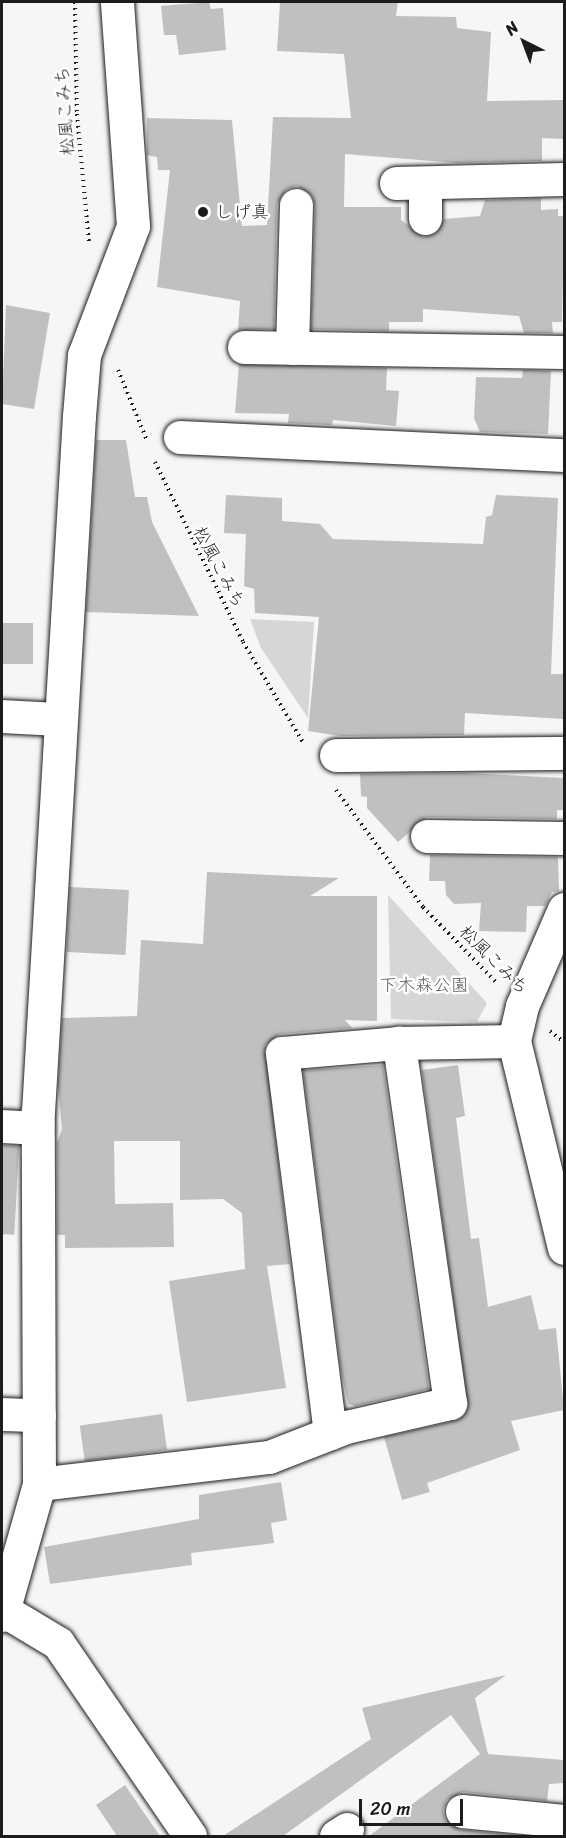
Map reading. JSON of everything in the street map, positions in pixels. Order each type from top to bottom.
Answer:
[{"type":"street","points":[[117,2],[133,226],[102,315],[84,355],[60,719],[38,1128],[39,1484],[2,1613],[58,1643],[190,1836]]},
{"type":"street","points":[[425,218],[411,183],[564,179]]},
{"type":"street","points":[[292,348],[296,205]]},
{"type":"street","points":[[244,347],[564,352]]},
{"type":"street","points":[[200,448],[564,455]]},
{"type":"street","points":[[2,716],[60,719]]},
{"type":"street","points":[[326,764],[480,743],[564,753]]},
{"type":"street","points":[[427,836],[564,838]]},
{"type":"street","points":[[564,909],[522,1006],[514,1041],[564,1248]]},
{"type":"street","points":[[330,1433],[282,1053],[399,1043],[514,1041]]},
{"type":"street","points":[[39,1484],[268,1457],[330,1433],[450,1403],[399,1043]]},
{"type":"street","points":[[2,1126],[38,1128]]},
{"type":"street","points":[[2,1414],[39,1415]]},
{"type":"street","points":[[462,1810],[564,1821]]},
{"type":"path","name":"松風こみち","points":[[75,2],[77,114],[90,247]]},
{"type":"path","points":[[102,315],[148,445]]},
{"type":"path","name":"松風こみち","points":[[153,455],[182,525],[243,642],[423,907],[522,1006],[564,1042]]},
{"type":"green space","points":[[250,619],[314,622],[308,718],[261,648]]},
{"type":"green space","name":"下木森公園","points":[[388,895],[487,1003],[477,1022],[391,1019]]},
{"type":"building","points":[[209,2],[211,9],[223,8],[226,50],[179,55],[176,35],[164,35],[161,6]]},
{"type":"building","points":[[280,2],[398,2],[396,16],[456,17],[457,28],[491,32],[487,101],[564,100],[564,139],[542,138],[542,161],[457,163],[345,154],[344,207],[401,207],[401,220],[424,237],[435,234],[444,219],[480,216],[485,200],[541,198],[541,210],[558,209],[558,216],[564,216],[562,322],[552,322],[553,333],[524,333],[519,316],[423,309],[423,322],[389,322],[389,331],[311,329],[315,206],[312,196],[297,186],[287,189],[277,204],[274,329],[238,330],[240,301],[157,287],[170,170],[158,170],[157,157],[147,155],[147,118],[232,120],[242,226],[267,225],[273,117],[351,118],[344,54],[277,51]]},
{"type":"building","points":[[6,305],[50,313],[34,409],[2,404]]},
{"type":"building","points":[[239,364],[387,368],[386,390],[399,391],[396,426],[333,420],[332,425],[288,423],[289,414],[235,413]]},
{"type":"building","points":[[523,370],[551,371],[548,434],[480,432],[474,418],[476,377],[522,378]]},
{"type":"building","points":[[96,440],[126,440],[135,497],[147,497],[152,522],[199,616],[86,612]]},
{"type":"building","points":[[226,495],[282,498],[282,521],[320,524],[333,539],[483,544],[486,517],[492,515],[496,495],[558,498],[551,674],[564,674],[564,719],[465,713],[464,735],[340,736],[308,731],[319,617],[255,613],[254,589],[244,586],[246,534],[224,533]]},
{"type":"building","points":[[2,623],[33,623],[33,664],[2,664]]},
{"type":"building","points":[[463,773],[564,778],[564,810],[557,810],[557,819],[427,817],[398,842],[367,808],[367,797],[361,796],[360,774]]},
{"type":"building","points":[[430,855],[558,857],[559,891],[552,892],[545,906],[527,906],[526,932],[479,931],[481,903],[454,904],[446,895],[445,881],[429,881]]},
{"type":"building","points":[[207,872],[339,878],[310,896],[377,896],[377,1021],[345,1020],[352,1028],[280,1034],[265,1045],[290,1264],[267,1266],[286,1388],[187,1402],[169,1281],[245,1269],[242,1213],[223,1199],[180,1200],[180,1141],[114,1141],[115,1204],[173,1203],[174,1247],[65,1248],[65,1235],[57,1235],[57,1143],[62,1129],[58,1085],[62,1018],[137,1016],[141,940],[203,944]]},
{"type":"building","points":[[70,887],[129,890],[126,955],[67,952]]},
{"type":"building","points":[[383,1065],[429,1389],[355,1406],[348,1404],[341,1370],[303,1070]]},
{"type":"building","points":[[458,1065],[465,1116],[456,1118],[471,1239],[479,1238],[488,1307],[531,1295],[539,1330],[556,1328],[564,1410],[511,1421],[520,1450],[427,1483],[430,1492],[402,1500],[384,1437],[454,1421],[468,1409],[422,1070]]},
{"type":"building","points":[[2,1145],[19,1146],[14,1235],[2,1234]]},
{"type":"building","points":[[162,1414],[167,1450],[85,1461],[80,1426]]},
{"type":"building","points":[[281,1482],[287,1520],[271,1523],[274,1543],[191,1553],[192,1565],[50,1584],[44,1547],[199,1519],[199,1495]]},
{"type":"building","points":[[506,1675],[475,1698],[488,1754],[564,1760],[564,1783],[549,1784],[547,1801],[463,1792],[447,1800],[443,1810],[445,1819],[460,1830],[530,1836],[369,1836],[480,1754],[451,1715],[283,1836],[223,1836],[371,1739],[362,1708]]},
{"type":"building","points":[[125,1785],[160,1836],[117,1836],[96,1805]]},
{"type":"place","name":"しげ真","points":[[203,212]]}]
